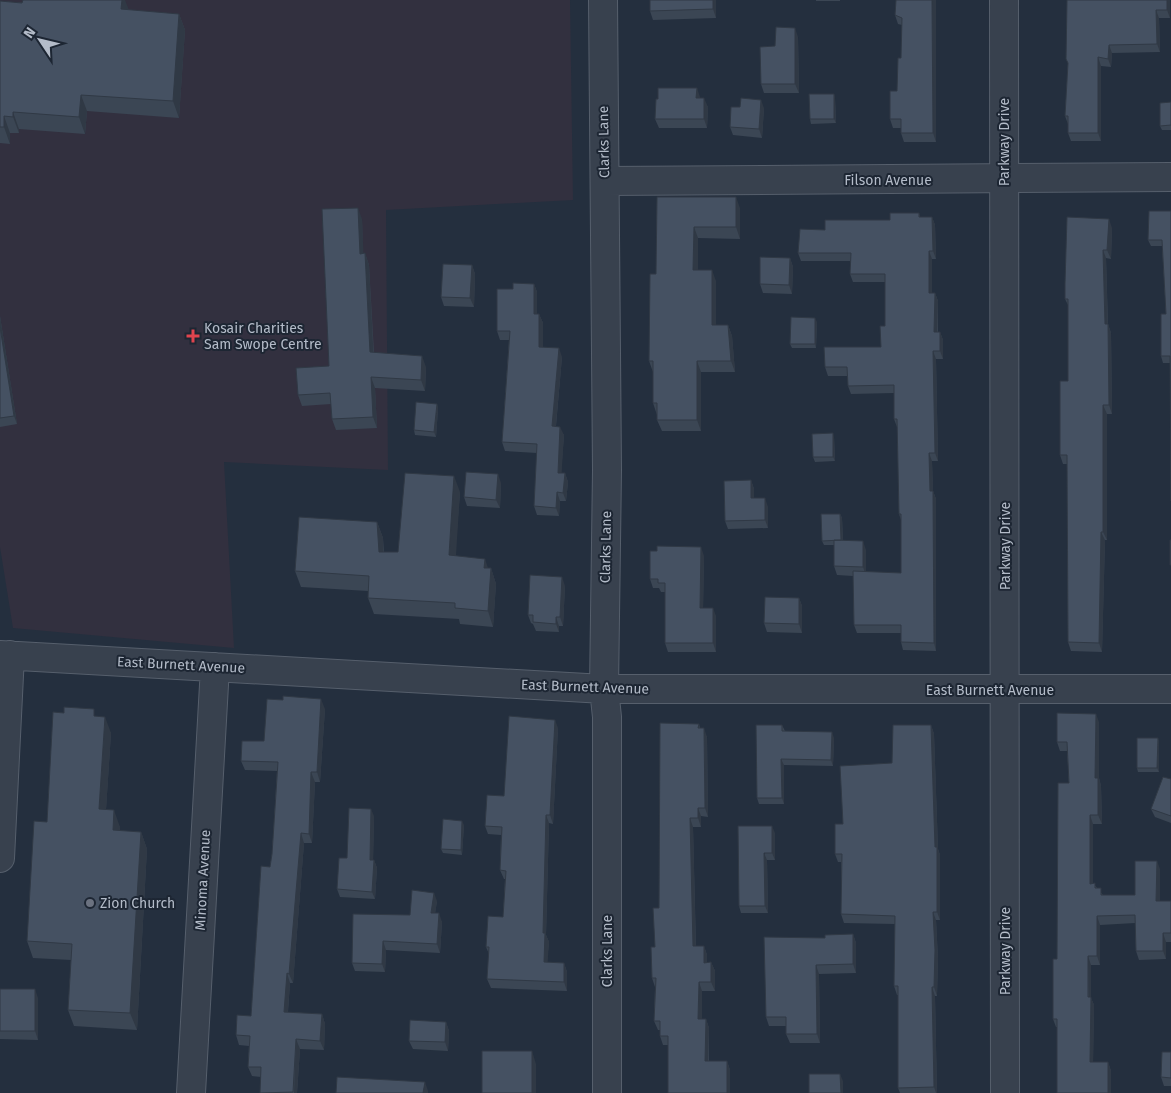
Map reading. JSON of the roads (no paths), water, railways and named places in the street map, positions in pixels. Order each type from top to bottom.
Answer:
[{"type":"street","name":"Clarks Lane","points":[[603,0],[607,470],[604,689],[607,717],[608,1093]]},
{"type":"street","name":"Parkway Drive","points":[[1004,0],[1005,1093]]},
{"type":"street","name":"Filson Avenue","points":[[605,181],[1171,177]]},
{"type":"street","name":"East Burnett Avenue","points":[[5,655],[604,689],[1171,689]]},
{"type":"street","points":[[0,858],[5,655]]},
{"type":"street","name":"Minoma Avenue","points":[[191,1093],[215,667]]},
{"type":"place","name":"Kosair Charities Sam Swope Centre","points":[[193,336]]},
{"type":"place","name":"Zion Church","points":[[90,903]]}]
